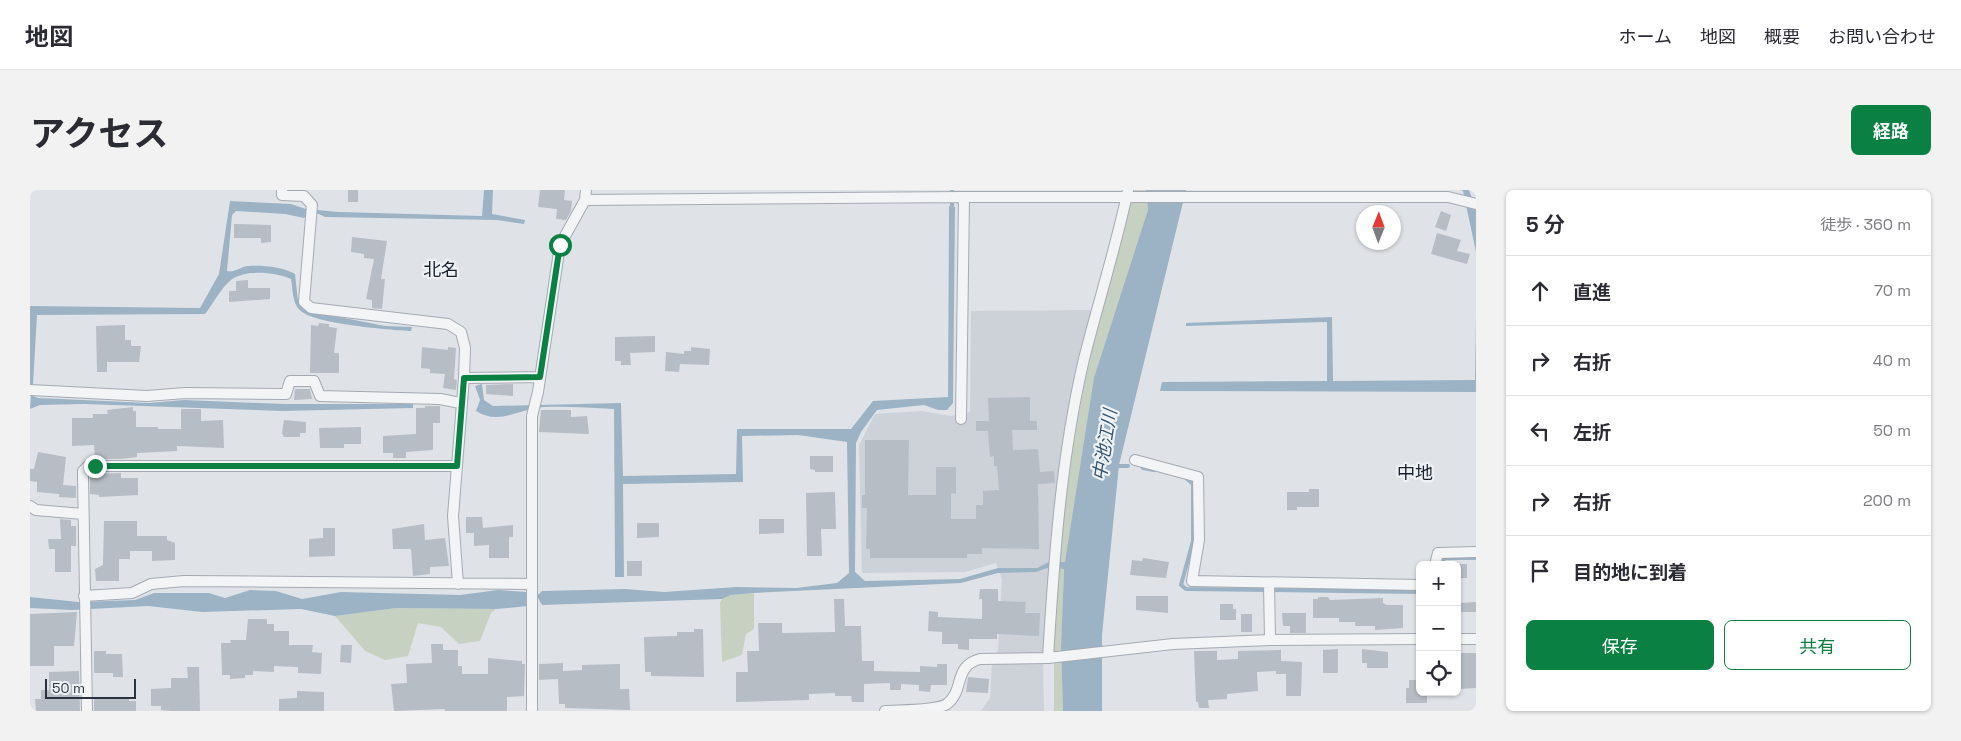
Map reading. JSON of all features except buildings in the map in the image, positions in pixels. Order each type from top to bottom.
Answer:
[{"type":"street","points":[[282,190],[282,195],[304,196],[312,205],[304,302],[311,308],[448,324],[461,332],[465,348],[464,378],[460,403],[453,516],[458,584]]},
{"type":"street","points":[[532,711],[532,416],[540,377],[560,245],[586,195],[964,197],[1360,194],[1448,197],[1476,204]]},
{"type":"street","points":[[1048,658],[1054,557],[1067,454],[1084,360],[1129,195]]},
{"type":"street","points":[[961,419],[964,197]]},
{"type":"street","points":[[464,378],[540,377]]},
{"type":"street","points":[[30,390],[147,396],[185,393],[286,394],[290,381],[314,381],[320,396],[440,399],[460,403]]},
{"type":"street","points":[[1135,460],[1198,477],[1200,540],[1192,581],[1269,588],[1416,585]]},
{"type":"street","points":[[87,711],[83,471],[88,466],[457,466]]},
{"type":"street","points":[[30,506],[36,510],[83,514]]},
{"type":"street","points":[[1436,561],[1438,552],[1476,552]]},
{"type":"street","points":[[84,602],[132,593],[151,584],[184,581],[458,584],[532,592]]},
{"type":"street","points":[[1269,588],[1270,640]]},
{"type":"street","points":[[885,711],[931,709],[947,704],[954,695],[964,667],[980,659],[1048,658],[1173,644],[1270,640],[1416,639]]},
{"type":"street","points":[[1461,639],[1476,639]]},
{"type":"shaded area","points":[[1093,310],[1071,396],[1050,549],[1043,654],[1044,711],[981,711],[990,698],[992,662],[998,650],[1002,579],[996,563],[965,572],[862,573],[859,445],[875,414],[922,411],[951,416],[970,412],[971,311]]},
{"type":"green space","points":[[1134,190],[1146,190],[1148,210],[1065,563],[1059,562],[1070,456],[1090,357]]},
{"type":"green space","points":[[1059,569],[1064,569],[1061,646],[1063,711],[1054,711],[1054,650]]},
{"type":"green space","points":[[754,593],[754,629],[746,634],[742,655],[722,662],[720,603],[722,599],[731,595]]},
{"type":"green space","points":[[396,608],[496,609],[491,613],[480,641],[459,644],[441,627],[418,623],[408,656],[385,660],[365,651],[335,616]]},
{"type":"water","points":[[484,190],[493,190],[492,214],[525,220],[524,224],[497,220],[325,217],[319,214],[308,214],[304,218],[285,214],[236,211],[232,215],[227,271],[233,271],[246,266],[273,267],[285,270],[295,274],[298,301],[304,310],[385,326],[412,327],[411,331],[353,326],[309,316],[301,311],[296,304],[291,279],[269,273],[244,274],[227,283],[205,314],[37,315],[33,384],[30,384],[30,306],[200,308],[219,274],[230,201],[291,204],[306,209],[339,212],[482,216]]},
{"type":"water","name":"中池江川","points":[[1146,190],[1186,190],[1119,465],[1102,635],[1102,711],[1063,711],[1061,646],[1064,569],[1047,568],[1036,572],[998,573],[961,583],[754,593],[731,595],[722,599],[542,605],[538,598],[528,599],[528,606],[496,609],[396,608],[335,616],[301,609],[202,612],[148,606],[72,610],[30,608],[30,597],[78,602],[135,600],[154,593],[209,593],[225,598],[250,590],[276,591],[302,599],[341,592],[460,595],[498,590],[527,592],[528,595],[539,594],[542,591],[625,589],[664,592],[736,587],[796,588],[837,583],[849,573],[847,442],[798,435],[742,436],[743,482],[623,484],[624,577],[615,577],[614,409],[544,407],[502,417],[493,417],[476,411],[480,400],[475,386],[482,384],[484,400],[493,406],[621,403],[623,476],[736,474],[737,429],[851,429],[873,401],[948,397],[949,206],[955,207],[953,403],[947,410],[938,410],[924,405],[877,410],[861,432],[856,443],[855,572],[865,581],[960,579],[998,568],[1037,568],[1049,562],[1065,562],[1094,378],[1148,210]]},
{"type":"water","points":[[1460,190],[1469,190],[1476,209],[1476,252],[1463,191]]},
{"type":"water","points":[[1476,316],[1476,392],[1160,391],[1162,382],[1327,381],[1327,322],[1186,326],[1186,323],[1332,317],[1333,381],[1475,380]]},
{"type":"water","points":[[31,395],[38,398],[149,403],[184,400],[284,404],[413,404],[413,408],[282,411],[84,404],[40,405],[30,409]]},
{"type":"waterway","points":[[952,190],[952,206]]},
{"type":"waterway","name":"中池江川","points":[[1115,466],[1128,466]]},
{"type":"waterway","points":[[1143,468],[1154,470]]},
{"type":"waterway","points":[[1185,477],[1193,484],[1193,541],[1181,585],[1186,589],[1416,592]]},
{"type":"waterway","points":[[1443,561],[1444,558],[1476,558]]},
{"type":"district","name":"北名","points":[[441,270]]},
{"type":"district","name":"中地","points":[[1415,473]]},
{"type":"route","points":[[95,466],[457,466],[459,459],[460,403],[464,378],[540,377],[560,245]]}]
